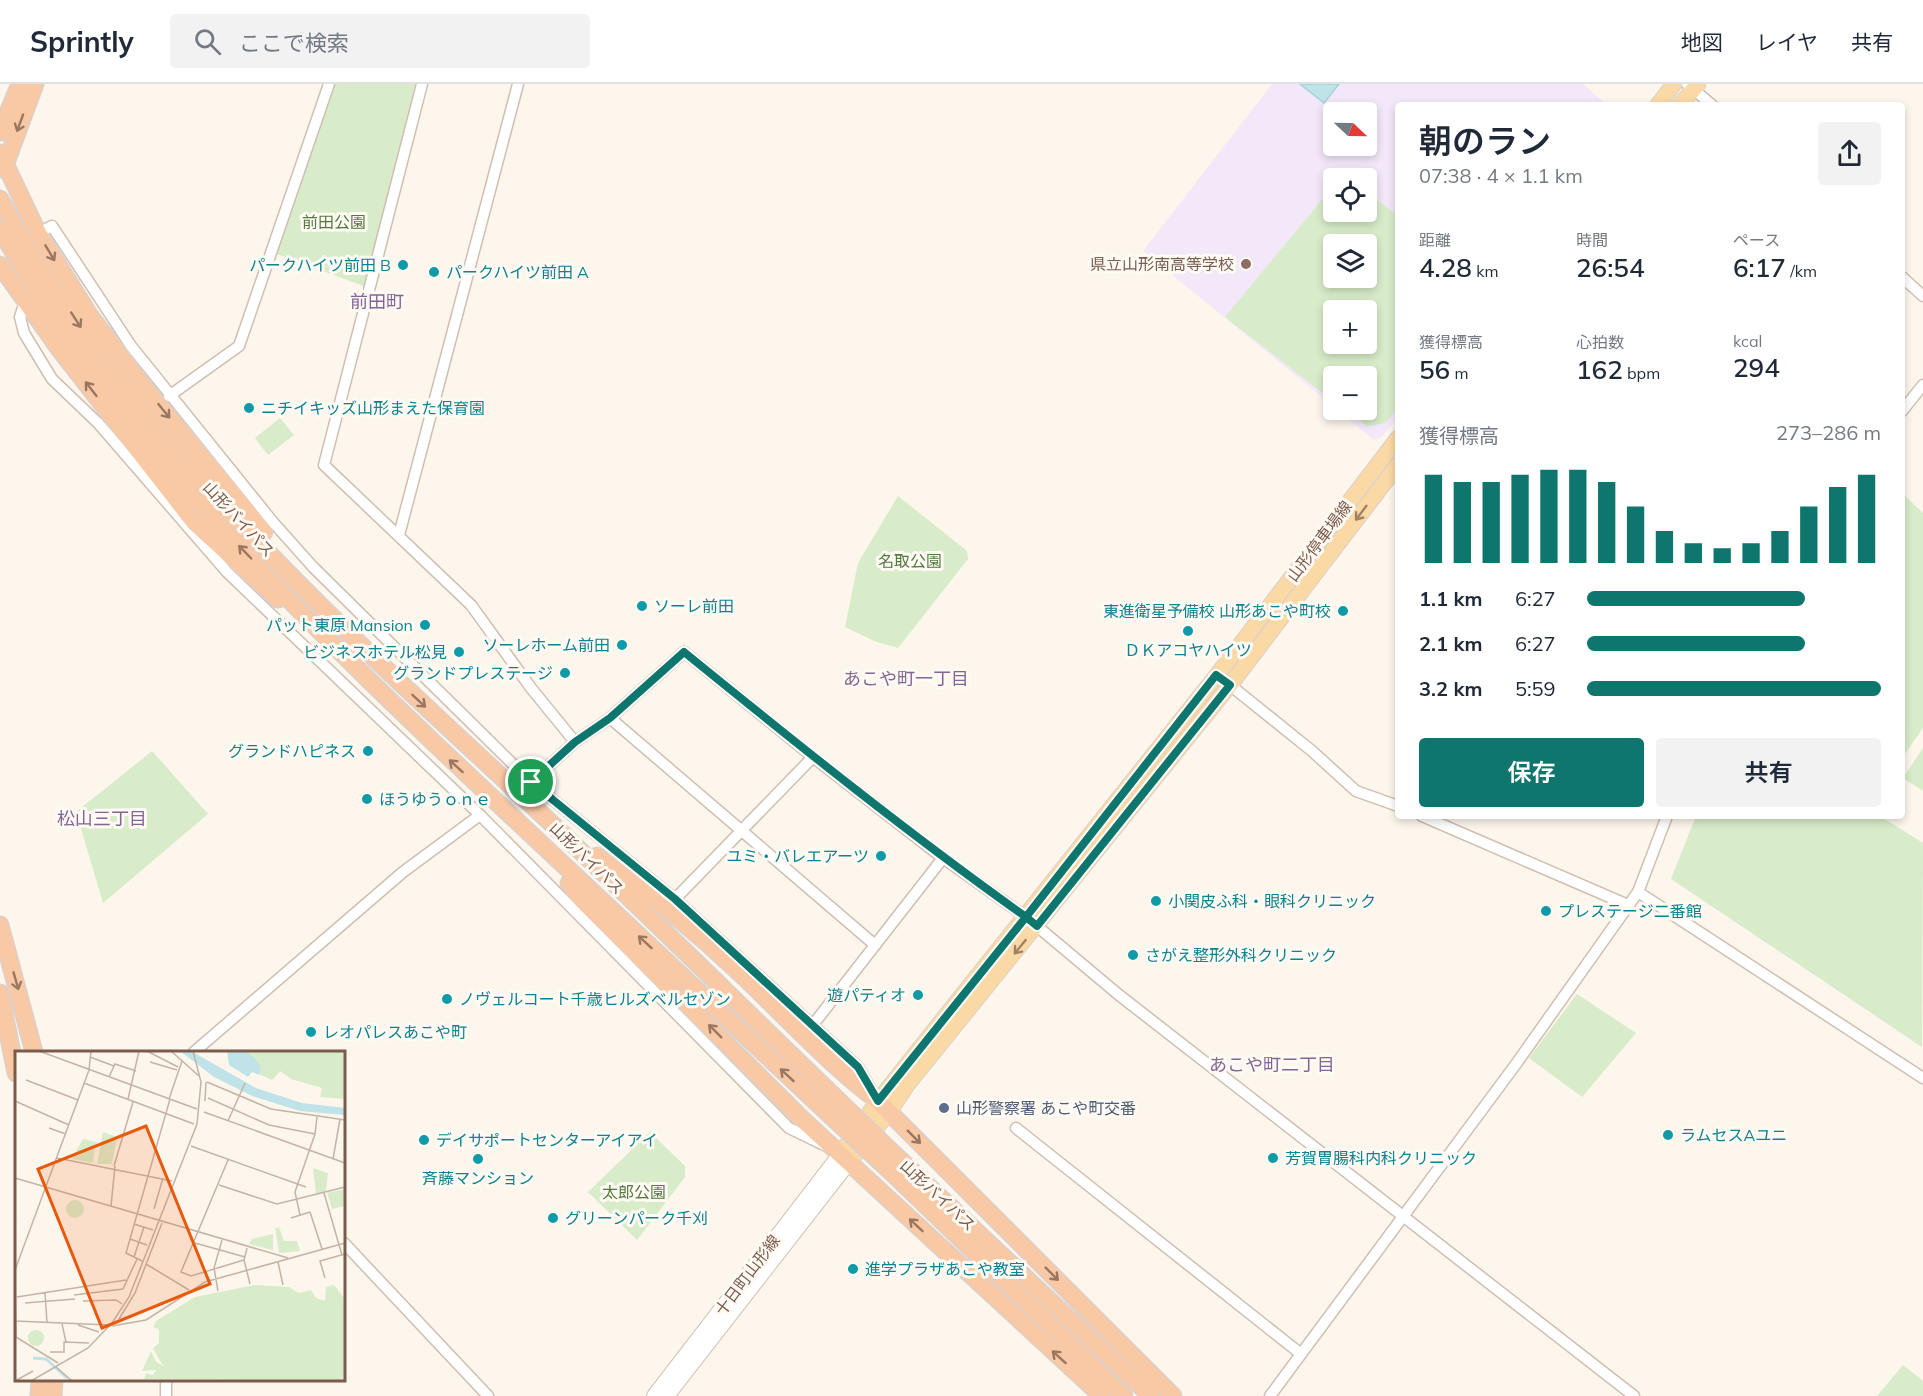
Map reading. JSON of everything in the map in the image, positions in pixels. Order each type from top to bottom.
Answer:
[{"type":"highway","points":[[0,94],[12,92],[25,84]]},
{"type":"highway","points":[[0,132],[25,84]]},
{"type":"highway","points":[[25,84],[2,164],[38,233],[90,316],[338,625]]},
{"type":"highway","name":"山形バイパス","points":[[0,199],[81,328],[130,394],[216,495],[338,625],[552,825],[835,1109]]},
{"type":"highway","name":"山形バイパス","points":[[0,229],[72,342],[174,474],[333,643],[448,759],[1150,1396]]},
{"type":"highway","points":[[0,265],[22,298],[194,522],[263,587],[333,643]]},
{"type":"highway","points":[[0,283],[22,298]]},
{"type":"highway","points":[[552,825],[624,874],[741,974],[850,1080],[883,1107],[1173,1396]]},
{"type":"highway","points":[[532,836],[583,900],[802,1119],[1102,1396]]},
{"type":"highway","points":[[0,925],[32,1051]]},
{"type":"highway","points":[[0,993],[15,1067]]},
{"type":"highway","name":"山形バイパス","points":[[892,1162],[1124,1396]]},
{"type":"highway","points":[[39,1396],[40,1381]]},
{"type":"highway","points":[[53,1396],[54,1381]]},
{"type":"main road","points":[[1660,102],[1674,84]]},
{"type":"main road","points":[[1682,102],[1693,86]]},
{"type":"main road","name":"山形停車場線","points":[[1032,922],[1216,675],[1395,442]]},
{"type":"main road","name":"山形停車場線","points":[[845,1157],[1032,922],[1230,685],[1395,469]]},
{"type":"main road","name":"十日町山形線","points":[[654,1396],[845,1157]]},
{"type":"main road","name":"十日町山形線","points":[[667,1396],[845,1157]]},
{"type":"street","points":[[169,396],[239,345],[329,84]]},
{"type":"street","points":[[422,84],[324,465],[471,605],[531,688],[575,742]]},
{"type":"street","points":[[399,535],[518,84]]},
{"type":"street","points":[[1693,86],[1709,102]]},
{"type":"street","points":[[38,233],[52,226],[130,346],[169,396],[313,567],[531,782],[675,899],[858,1067],[883,1107]]},
{"type":"street","points":[[1905,280],[1923,296]]},
{"type":"street","points":[[22,298],[20,317],[24,333],[52,379],[98,423],[227,572],[480,815],[789,1128],[845,1157]]},
{"type":"street","points":[[1905,407],[1923,386]]},
{"type":"street","points":[[531,782],[575,742],[610,718],[684,652],[813,757],[944,858],[1032,922],[1119,995],[1634,1396]]},
{"type":"street","points":[[1216,675],[1312,751],[1356,791],[1395,805]]},
{"type":"street","points":[[610,718],[875,945]]},
{"type":"street","points":[[675,899],[813,757]]},
{"type":"street","points":[[196,1051],[403,872],[480,815]]},
{"type":"street","points":[[1429,819],[1628,904]]},
{"type":"street","points":[[1270,1396],[1523,1055],[1638,892],[1666,819]]},
{"type":"street","points":[[812,1026],[944,858]]},
{"type":"street","points":[[1638,892],[1923,1078]]},
{"type":"street","points":[[1016,1128],[1301,1354]]},
{"type":"street","points":[[345,1244],[488,1396]]},
{"type":"shaded area","name":"県立山形南高等学校","points":[[1272,84],[1583,84],[1604,102],[1395,102],[1395,420],[1382,437],[1374,440],[1349,420],[1377,420],[1377,366],[1323,366],[1323,398],[1143,251]]},
{"type":"green space","name":"前田公園","points":[[329,84],[422,84],[369,288],[271,252]]},
{"type":"green space","points":[[1323,198],[1323,222],[1377,222],[1377,200],[1395,214],[1395,411],[1386,423],[1367,426],[1359,420],[1377,420],[1377,366],[1323,366],[1323,393],[1225,317]]},
{"type":"green space","points":[[280,418],[294,435],[268,455],[255,438]]},
{"type":"green space","name":"名取公園","points":[[898,496],[967,551],[968,559],[898,648],[874,641],[845,627],[858,563]]},
{"type":"green space","points":[[1905,496],[1923,513],[1923,728],[1905,754]]},
{"type":"green space","points":[[1923,748],[1923,791],[1905,779],[1905,775]]},
{"type":"green space","points":[[152,751],[208,814],[103,903],[76,812]]},
{"type":"green space","points":[[1695,819],[1885,819],[1923,843],[1922,1047],[1671,879]]},
{"type":"green space","points":[[1577,994],[1636,1033],[1582,1097],[1529,1058]]},
{"type":"green space","name":"太郎公園","points":[[650,1132],[685,1166],[685,1177],[637,1240],[588,1192]]},
{"type":"green space","points":[[1903,1365],[1923,1381],[1923,1396],[1877,1396]]},
{"type":"water","points":[[1300,84],[1339,84],[1323,102]]},
{"type":"place","name":"県立山形南高等学校","points":[[1246,264]]},
{"type":"place","name":"パークハイツ前田 B","points":[[403,265]]},
{"type":"place","name":"パークハイツ前田 A","points":[[434,272]]},
{"type":"place","name":"ニチイキッズ山形まえた保育園","points":[[249,408]]},
{"type":"place","name":"ソーレ前田","points":[[642,606]]},
{"type":"place","name":"東進衛星予備校 山形あこや町校","points":[[1343,611]]},
{"type":"place","name":"パット東原 Mansion","points":[[425,625]]},
{"type":"place","name":"ＤＫアコヤハイツ","points":[[1188,631]]},
{"type":"place","name":"ソーレホーム前田","points":[[622,645]]},
{"type":"place","name":"ビジネスホテル松見","points":[[459,652]]},
{"type":"place","name":"グランドプレステージ","points":[[565,673]]},
{"type":"place","name":"グランドハピネス","points":[[368,751]]},
{"type":"place","name":"ほうゆうｏｎｅ","points":[[367,799]]},
{"type":"place","name":"ユミ・バレエアーツ","points":[[881,856]]},
{"type":"place","name":"小関皮ふ科・眼科クリニック","points":[[1156,901]]},
{"type":"place","name":"プレステージ二番館","points":[[1546,911]]},
{"type":"place","name":"さがえ整形外科クリニック","points":[[1133,955]]},
{"type":"place","name":"遊パティオ","points":[[918,995]]},
{"type":"place","name":"ノヴェルコート千歳ヒルズベルセゾン","points":[[447,999]]},
{"type":"place","name":"レオパレスあこや町","points":[[311,1032]]},
{"type":"place","name":"山形警察署 あこや町交番","points":[[944,1108]]},
{"type":"place","name":"ラムセスAユニ","points":[[1668,1135]]},
{"type":"place","name":"デイサポートセンターアイアイ","points":[[424,1140]]},
{"type":"place","name":"芳賀胃腸科内科クリニック","points":[[1273,1158]]},
{"type":"place","name":"斉藤マンション","points":[[478,1159]]},
{"type":"place","name":"グリーンパーク千刈","points":[[553,1218]]},
{"type":"place","name":"進学プラザあこや教室","points":[[853,1269]]},
{"type":"district","name":"前田町","points":[[377,301]]},
{"type":"district","name":"あこや町一丁目","points":[[906,678]]},
{"type":"district","name":"松山三丁目","points":[[102,818]]},
{"type":"district","name":"あこや町二丁目","points":[[1272,1064]]},
{"type":"route","points":[[531,782],[575,742],[610,718],[684,652],[813,757],[859,790],[944,858],[1026,917],[1216,675],[1230,685],[1037,926],[1026,917],[878,1101],[858,1067],[675,899],[531,782]]}]
